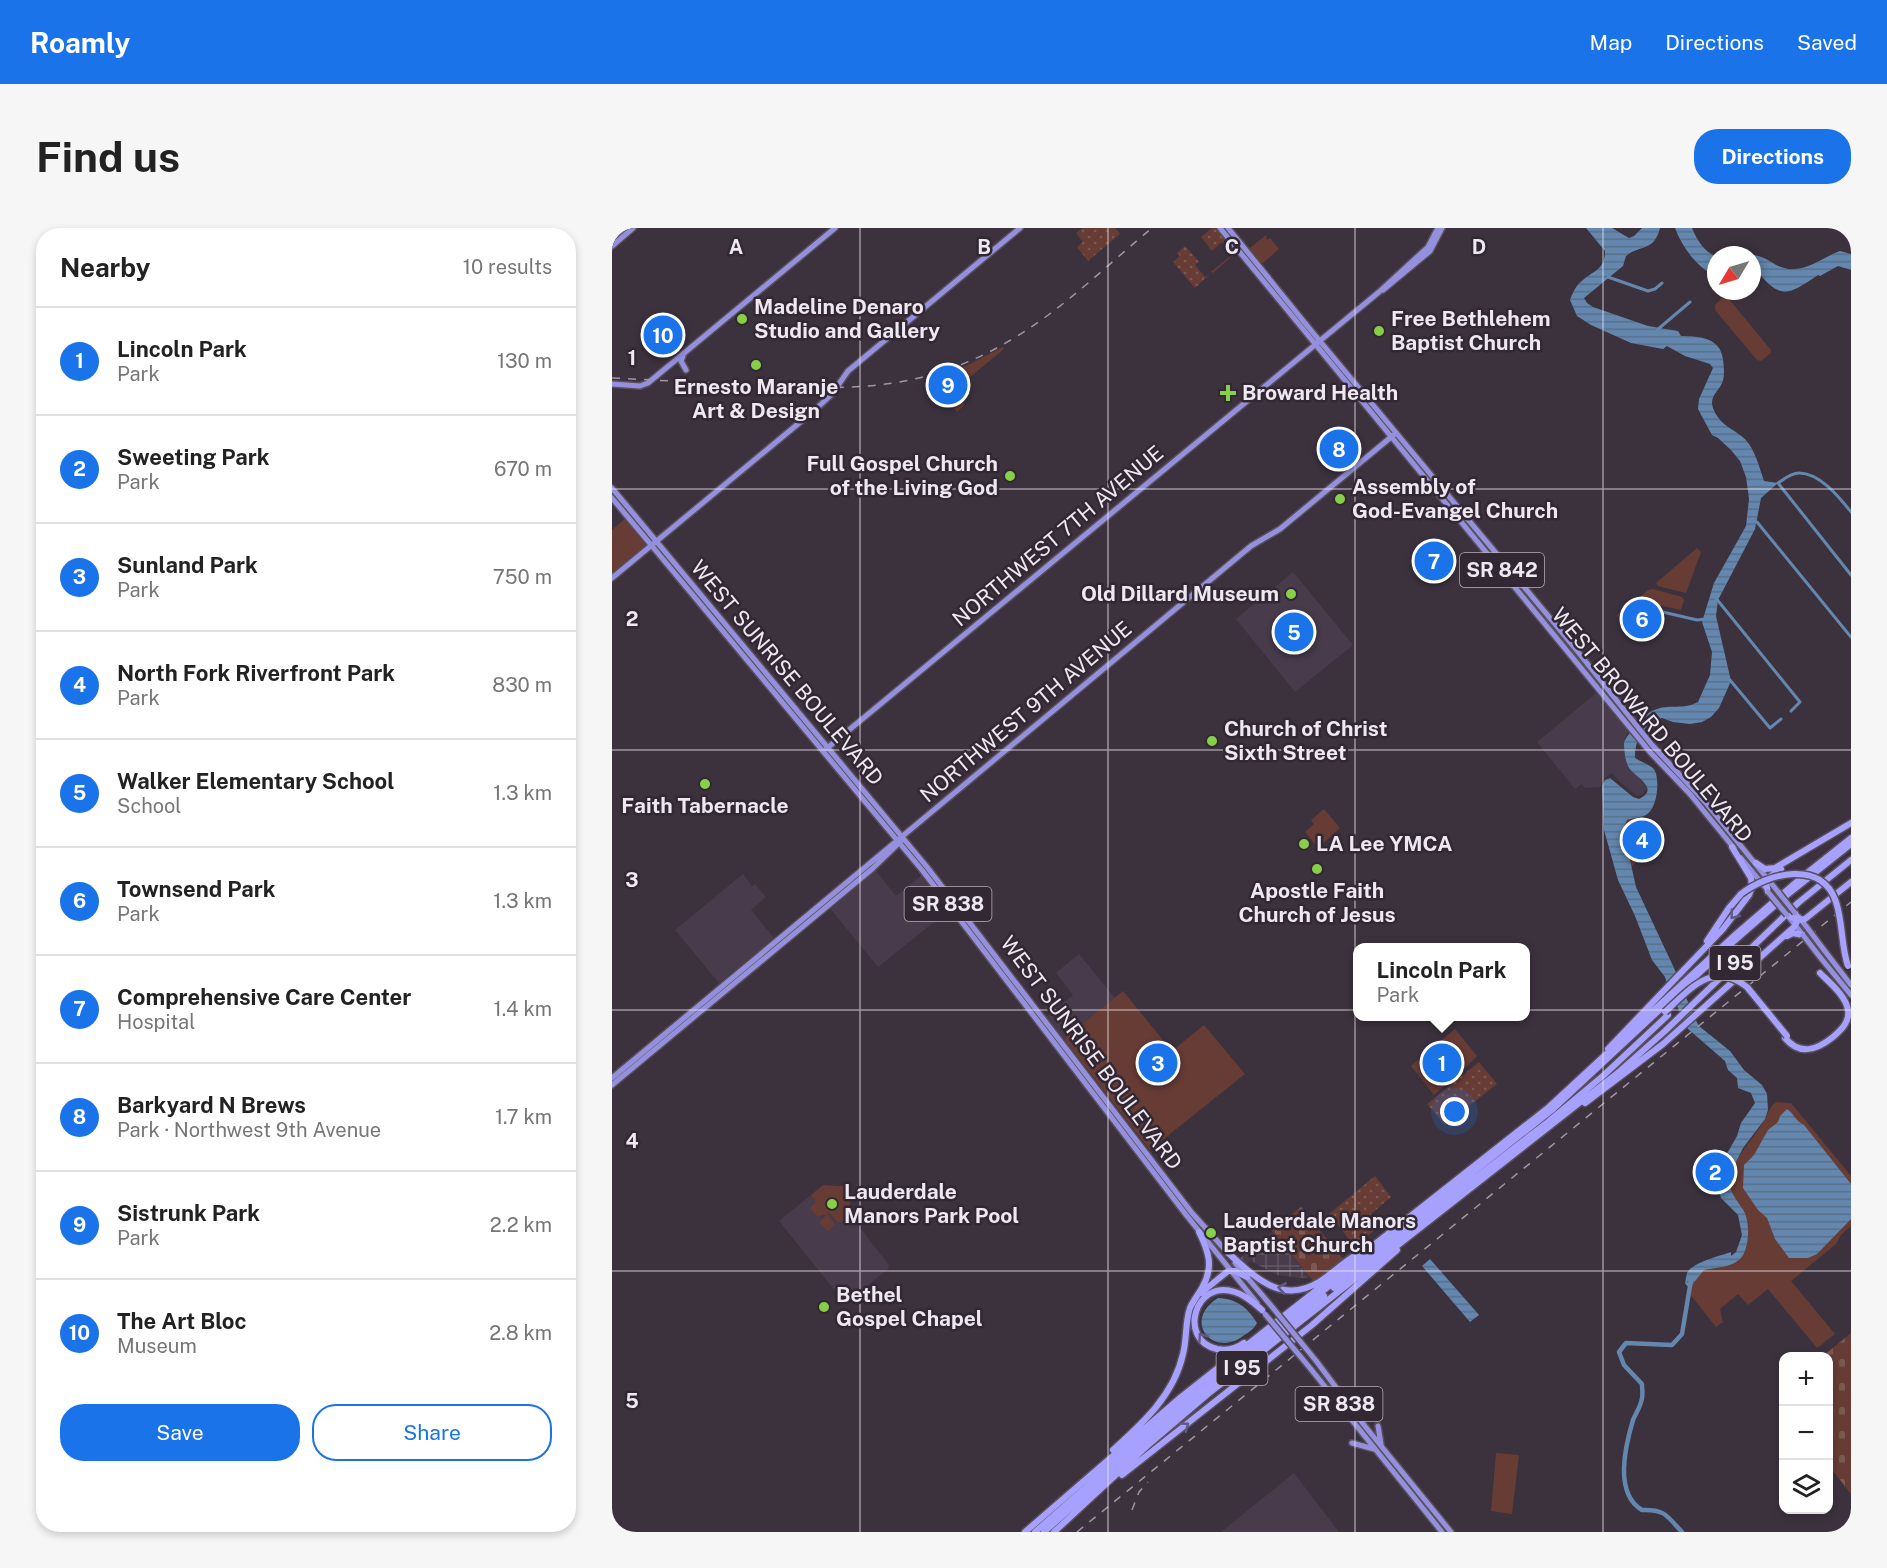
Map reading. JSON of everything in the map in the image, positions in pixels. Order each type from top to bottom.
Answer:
[{"type":"highway","points":[[1768,892],[1766,886],[1768,878],[1851,823]]},
{"type":"highway","name":"I 95","points":[[1053,1532],[1185,1414],[1418,1229],[1547,1119],[1579,1080],[1666,998],[1689,980],[1781,894],[1851,838]]},
{"type":"highway","points":[[1689,980],[1851,844]]},
{"type":"highway","points":[[1686,968],[1731,920],[1750,893],[1752,884],[1750,876],[1732,847]]},
{"type":"highway","points":[[1756,863],[1761,867],[1771,869],[1806,851]]},
{"type":"highway","points":[[1690,1004],[1785,909],[1851,855]]},
{"type":"highway","name":"I 95","points":[[1669,1017],[1690,1004],[1797,903],[1851,860]]},
{"type":"highway","points":[[1547,1119],[1552,1110],[1666,998],[1730,905],[1741,894],[1760,882],[1778,875],[1802,874],[1820,881],[1831,891],[1836,903],[1843,948],[1851,974]]},
{"type":"highway","points":[[1547,1119],[1623,1076],[1779,941],[1797,920],[1810,916],[1851,882]]},
{"type":"highway","points":[[1787,915],[1797,920]]},
{"type":"highway","points":[[1809,930],[1810,916]]},
{"type":"highway","points":[[1779,941],[1791,934],[1803,935]]},
{"type":"highway","points":[[1547,1119],[1604,1075],[1669,1017],[1696,983],[1713,977],[1726,977],[1740,981],[1797,1048],[1814,1049],[1823,1045],[1846,1023],[1849,1014],[1845,1002],[1820,973]]},
{"type":"highway","points":[[1786,1037],[1797,1044],[1809,1046],[1819,1043],[1840,1025],[1845,1018],[1846,1011],[1843,1002],[1835,992]]},
{"type":"highway","points":[[1552,1110],[1669,1017]]},
{"type":"highway","name":"I 95","points":[[1025,1532],[1173,1403],[1370,1248],[1547,1119]]},
{"type":"highway","points":[[1035,1532],[1190,1395],[1532,1131]]},
{"type":"highway","points":[[1044,1532],[1193,1400],[1532,1131]]},
{"type":"highway","points":[[1072,1515],[1092,1502],[1137,1462],[1289,1344],[1401,1247],[1418,1229]]},
{"type":"highway","points":[[1077,1487],[1096,1465],[1152,1413],[1165,1396],[1180,1367],[1189,1312],[1206,1281],[1210,1268],[1209,1255],[1199,1232]]},
{"type":"highway","points":[[1226,1251],[1258,1280],[1277,1288],[1293,1289],[1317,1284],[1348,1260],[1370,1248]]},
{"type":"highway","points":[[1196,1297],[1230,1270],[1247,1277]]},
{"type":"highway","points":[[1264,1312],[1239,1293],[1227,1290],[1218,1291],[1207,1296],[1199,1304],[1195,1315],[1195,1327],[1201,1339],[1208,1346],[1230,1349],[1240,1346],[1286,1315]]},
{"type":"main road","points":[[612,238],[624,228]]},
{"type":"main road","points":[[612,246],[633,228]]},
{"type":"main road","points":[[612,384],[645,385],[835,228]]},
{"type":"main road","points":[[612,578],[816,409],[844,375],[1020,228]]},
{"type":"main road","name":"WEST BROWARD BOULEVARD","points":[[1220,228],[1528,597],[1552,621],[1633,727]]},
{"type":"main road","name":"WEST BROWARD BOULEVARD","points":[[1228,228],[1317,343]]},
{"type":"main road","points":[[1379,292],[1430,251],[1440,228]]},
{"type":"main road","points":[[1379,292],[1428,247],[1440,228]]},
{"type":"main road","name":"NORTHWEST 7TH AVENUE","points":[[825,750],[1379,292]]},
{"type":"main road","points":[[683,355],[681,362],[686,370]]},
{"type":"main road","name":"WEST BROWARD BOULEVARD","points":[[1393,435],[1508,578],[1512,577],[1643,739],[1677,773],[1756,863],[1797,920],[1803,935],[1851,995]]},
{"type":"main road","name":"NORTHWEST 9TH AVENUE","points":[[612,1078],[1251,546],[1280,529],[1393,435]]},
{"type":"main road","name":"SR 838","points":[[613,489],[654,544]]},
{"type":"main road","name":"SR 838","points":[[612,498],[654,544]]},
{"type":"main road","name":"WEST SUNRISE BOULEVARD","points":[[654,544],[712,607],[825,750]]},
{"type":"main road","name":"WEST SUNRISE BOULEVARD","points":[[654,544],[700,604],[965,915],[1192,1213],[1297,1337],[1450,1532]]},
{"type":"main road","points":[[700,604],[712,607]]},
{"type":"main road","points":[[769,686],[778,688]]},
{"type":"main road","name":"WEST BROWARD BOULEVARD","points":[[1643,739],[1650,752],[1690,794],[1787,915]]},
{"type":"main road","points":[[1650,752],[1672,773],[1677,773]]},
{"type":"main road","name":"NORTHWEST 9TH AVENUE","points":[[612,1085],[900,840]]},
{"type":"main road","name":"WEST SUNRISE BOULEVARD","points":[[900,840],[1199,1232],[1442,1532]]},
{"type":"main road","points":[[954,913],[965,915]]},
{"type":"main road","name":"WEST BROWARD BOULEVARD","points":[[1797,920],[1809,930],[1851,985]]},
{"type":"main road","points":[[1016,993],[1025,994]]},
{"type":"main road","points":[[1378,1426],[1383,1449]]},
{"type":"main road","points":[[1352,1443],[1376,1450]]},
{"type":"shaded area","points":[[1293,572],[1353,645],[1295,692],[1236,619]]},
{"type":"shaded area","points":[[1596,693],[1599,693],[1628,731],[1625,739],[1626,754],[1633,770],[1647,788],[1643,794],[1637,796],[1612,773],[1603,779],[1600,787],[1585,788],[1582,784],[1575,789],[1537,742]]},
{"type":"shaded area","points":[[875,870],[896,896],[921,876],[949,910],[878,967],[829,907]]},
{"type":"shaded area","points":[[743,874],[752,886],[755,884],[766,897],[751,910],[774,938],[719,983],[675,930]]},
{"type":"shaded area","points":[[1079,954],[1115,998],[1064,1039],[1046,1017],[1073,995],[1056,973]]},
{"type":"shaded area","points":[[811,1195],[817,1202],[822,1217],[829,1213],[839,1223],[852,1218],[889,1265],[888,1269],[847,1302],[844,1302],[779,1221]]},
{"type":"shaded area","points":[[1272,1232],[1309,1277],[1277,1275],[1251,1261],[1245,1265],[1239,1259]]},
{"type":"shaded area","points":[[1294,1473],[1339,1532],[1221,1532]]},
{"type":"green space","points":[[1083,228],[1115,228],[1120,234],[1088,261],[1077,247],[1083,242],[1076,233]]},
{"type":"green space","points":[[1212,228],[1216,228],[1235,253],[1213,273],[1210,270],[1212,271],[1232,255],[1222,242],[1212,251],[1201,237]]},
{"type":"green space","points":[[1266,235],[1267,240],[1270,238],[1279,249],[1263,263],[1259,262],[1250,248]]},
{"type":"green space","points":[[1185,246],[1199,262],[1195,265],[1205,277],[1209,275],[1195,288],[1173,262],[1180,256],[1177,253]]},
{"type":"green space","points":[[1720,300],[1730,300],[1771,350],[1771,353],[1761,361],[1757,360],[1715,310],[1715,305]]},
{"type":"green space","points":[[1003,347],[1004,349],[953,391],[965,405],[957,412],[930,379],[968,365]]},
{"type":"green space","points":[[625,519],[646,545],[612,573],[612,530]]},
{"type":"green space","points":[[1697,548],[1701,552],[1686,593],[1658,586],[1656,583]]},
{"type":"green space","points":[[1653,589],[1682,597],[1684,600],[1681,610],[1637,600],[1648,590]]},
{"type":"green space","points":[[1629,606],[1658,614],[1654,627],[1616,616]]},
{"type":"green space","points":[[1324,809],[1340,828],[1318,848],[1305,832],[1314,824],[1311,820]]},
{"type":"green space","points":[[1644,817],[1662,842],[1631,867],[1623,829],[1627,820]]},
{"type":"green space","points":[[1123,991],[1172,1051],[1204,1025],[1245,1074],[1150,1150],[1064,1039]]},
{"type":"green space","points":[[1455,1029],[1477,1056],[1434,1095],[1411,1066]]},
{"type":"green space","points":[[1479,1062],[1497,1084],[1445,1125],[1427,1104]]},
{"type":"green space","points":[[1776,1102],[1791,1103],[1851,1176],[1851,1226],[1841,1235],[1836,1244],[1791,1281],[1835,1334],[1817,1348],[1768,1289],[1748,1305],[1738,1294],[1720,1309],[1723,1322],[1716,1327],[1689,1293],[1693,1282],[1704,1270],[1739,1261],[1745,1212],[1731,1193],[1728,1178],[1740,1155]]},
{"type":"green space","points":[[1375,1176],[1391,1197],[1370,1215],[1379,1226],[1355,1247],[1329,1214]]},
{"type":"green space","name":"Lauderdale Manors Park Pool","points":[[823,1185],[851,1187],[852,1218],[838,1223],[829,1213],[827,1214],[835,1224],[828,1231],[819,1222],[827,1215],[817,1216],[810,1208],[816,1202],[811,1195]]},
{"type":"green space","points":[[1301,1207],[1344,1260],[1314,1282],[1271,1230]]},
{"type":"green space","points":[[1851,1333],[1851,1494],[1833,1471],[1833,1352],[1828,1352]]},
{"type":"green space","points":[[1496,1453],[1519,1455],[1512,1514],[1491,1511]]},
{"type":"water","points":[[1586,228],[1612,228],[1629,238],[1642,228],[1660,228],[1651,244],[1626,256],[1623,266],[1584,298],[1593,307],[1648,326],[1678,331],[1681,336],[1702,338],[1714,343],[1723,360],[1724,378],[1714,395],[1713,408],[1723,423],[1741,435],[1748,443],[1764,481],[1778,483],[1761,498],[1755,529],[1718,600],[1716,616],[1731,681],[1719,708],[1711,717],[1702,722],[1690,724],[1662,718],[1650,724],[1641,733],[1635,758],[1655,771],[1657,782],[1655,801],[1650,812],[1644,816],[1627,820],[1623,829],[1636,887],[1695,1019],[1699,1026],[1730,1051],[1744,1070],[1762,1085],[1767,1094],[1768,1110],[1765,1119],[1743,1148],[1728,1178],[1732,1192],[1746,1216],[1748,1236],[1743,1256],[1732,1264],[1704,1270],[1691,1286],[1685,1283],[1690,1269],[1731,1252],[1731,1256],[1736,1252],[1742,1235],[1738,1215],[1721,1198],[1716,1182],[1721,1164],[1737,1136],[1741,1123],[1755,1103],[1751,1093],[1738,1088],[1737,1078],[1728,1070],[1725,1061],[1688,1029],[1665,977],[1652,960],[1618,880],[1604,830],[1602,786],[1605,780],[1610,778],[1633,797],[1639,799],[1645,795],[1648,791],[1647,786],[1627,764],[1624,742],[1638,722],[1652,711],[1687,706],[1698,702],[1710,675],[1712,652],[1702,622],[1714,583],[1746,526],[1749,499],[1746,477],[1740,461],[1731,450],[1712,435],[1698,409],[1699,399],[1713,368],[1710,364],[1685,356],[1667,346],[1663,349],[1631,343],[1577,316],[1570,300],[1574,291],[1581,282],[1599,268],[1605,257],[1605,251]]},
{"type":"water","points":[[1675,228],[1692,228],[1707,251],[1707,271],[1691,256]]},
{"type":"water","points":[[1840,251],[1851,254],[1851,270],[1838,266],[1785,292],[1772,286],[1761,276],[1761,257],[1788,269],[1802,268]]},
{"type":"water","points":[[1787,1109],[1804,1125],[1851,1184],[1851,1219],[1817,1254],[1808,1258],[1789,1258],[1775,1239],[1767,1218],[1758,1210],[1743,1188],[1744,1165],[1754,1155],[1768,1130],[1778,1122]]},
{"type":"water","points":[[1430,1259],[1479,1315],[1470,1322],[1422,1266]]},
{"type":"water","points":[[1218,1298],[1236,1302],[1249,1312],[1257,1323],[1251,1330],[1232,1342],[1221,1343],[1212,1340],[1205,1334],[1202,1316],[1207,1307]]},
{"type":"waterway","points":[[1608,277],[1648,291],[1662,283]]},
{"type":"waterway","points":[[1657,330],[1690,302]]},
{"type":"waterway","points":[[1851,512],[1822,481],[1807,474],[1796,473],[1778,483],[1851,575]]},
{"type":"waterway","points":[[1757,522],[1851,637]]},
{"type":"waterway","points":[[1715,597],[1800,702],[1791,711]]},
{"type":"waterway","points":[[1633,605],[1697,620],[1706,619]]},
{"type":"waterway","points":[[1730,680],[1770,728],[1781,719]]},
{"type":"waterway","points":[[1682,1532],[1661,1512],[1642,1510],[1633,1502],[1628,1493],[1624,1469],[1625,1456],[1633,1420],[1640,1407],[1642,1384],[1624,1365],[1619,1352],[1626,1343],[1672,1345],[1682,1334],[1691,1280]]},
{"type":"railway","points":[[612,378],[819,388],[883,384],[945,371],[977,358],[1009,341],[1047,316],[1152,228]]},
{"type":"railway","points":[[1077,1532],[1851,902]]},
{"type":"railway","points":[[1132,1510],[1139,1492],[1148,1482]]},
{"type":"place","name":"Madeline Denaro Studio and Gallery","points":[[742,319]]},
{"type":"place","name":"Free Bethlehem Baptist Church","points":[[1379,331]]},
{"type":"place","name":"The Art Bloc","points":[[663,335]]},
{"type":"place","name":"Ernesto Maranje Art & Design","points":[[756,365]]},
{"type":"place","name":"Sistrunk Park","points":[[948,385]]},
{"type":"place","name":"Broward Health","points":[[1228,393]]},
{"type":"place","name":"Barkyard N Brews","points":[[1339,449]]},
{"type":"place","name":"Full Gospel Church of the Living God","points":[[1010,476]]},
{"type":"place","name":"Assembly of God-Evangel Church","points":[[1340,499]]},
{"type":"place","name":"Comprehensive Care Center","points":[[1434,561]]},
{"type":"place","name":"Old Dillard Museum","points":[[1291,594]]},
{"type":"place","name":"Townsend Park","points":[[1642,619]]},
{"type":"place","name":"Walker Elementary School","points":[[1294,632]]},
{"type":"place","name":"Church of Christ Sixth Street","points":[[1212,741]]},
{"type":"place","name":"Faith Tabernacle","points":[[705,784]]},
{"type":"place","name":"North Fork Riverfront Park","points":[[1642,840]]},
{"type":"place","name":"LA Lee YMCA","points":[[1304,844]]},
{"type":"place","name":"Apostle Faith Church of Jesus","points":[[1317,869]]},
{"type":"place","name":"Sunland Park","points":[[1158,1063]]},
{"type":"place","name":"Lincoln Park","points":[[1442,1063]]},
{"type":"place","name":"Sweeting Park","points":[[1715,1172]]},
{"type":"place","name":"Lauderdale Manors Park Pool","points":[[832,1204]]},
{"type":"place","name":"Lauderdale Manors Baptist Church","points":[[1211,1233]]},
{"type":"place","name":"Bethel Gospel Chapel","points":[[824,1307]]}]
